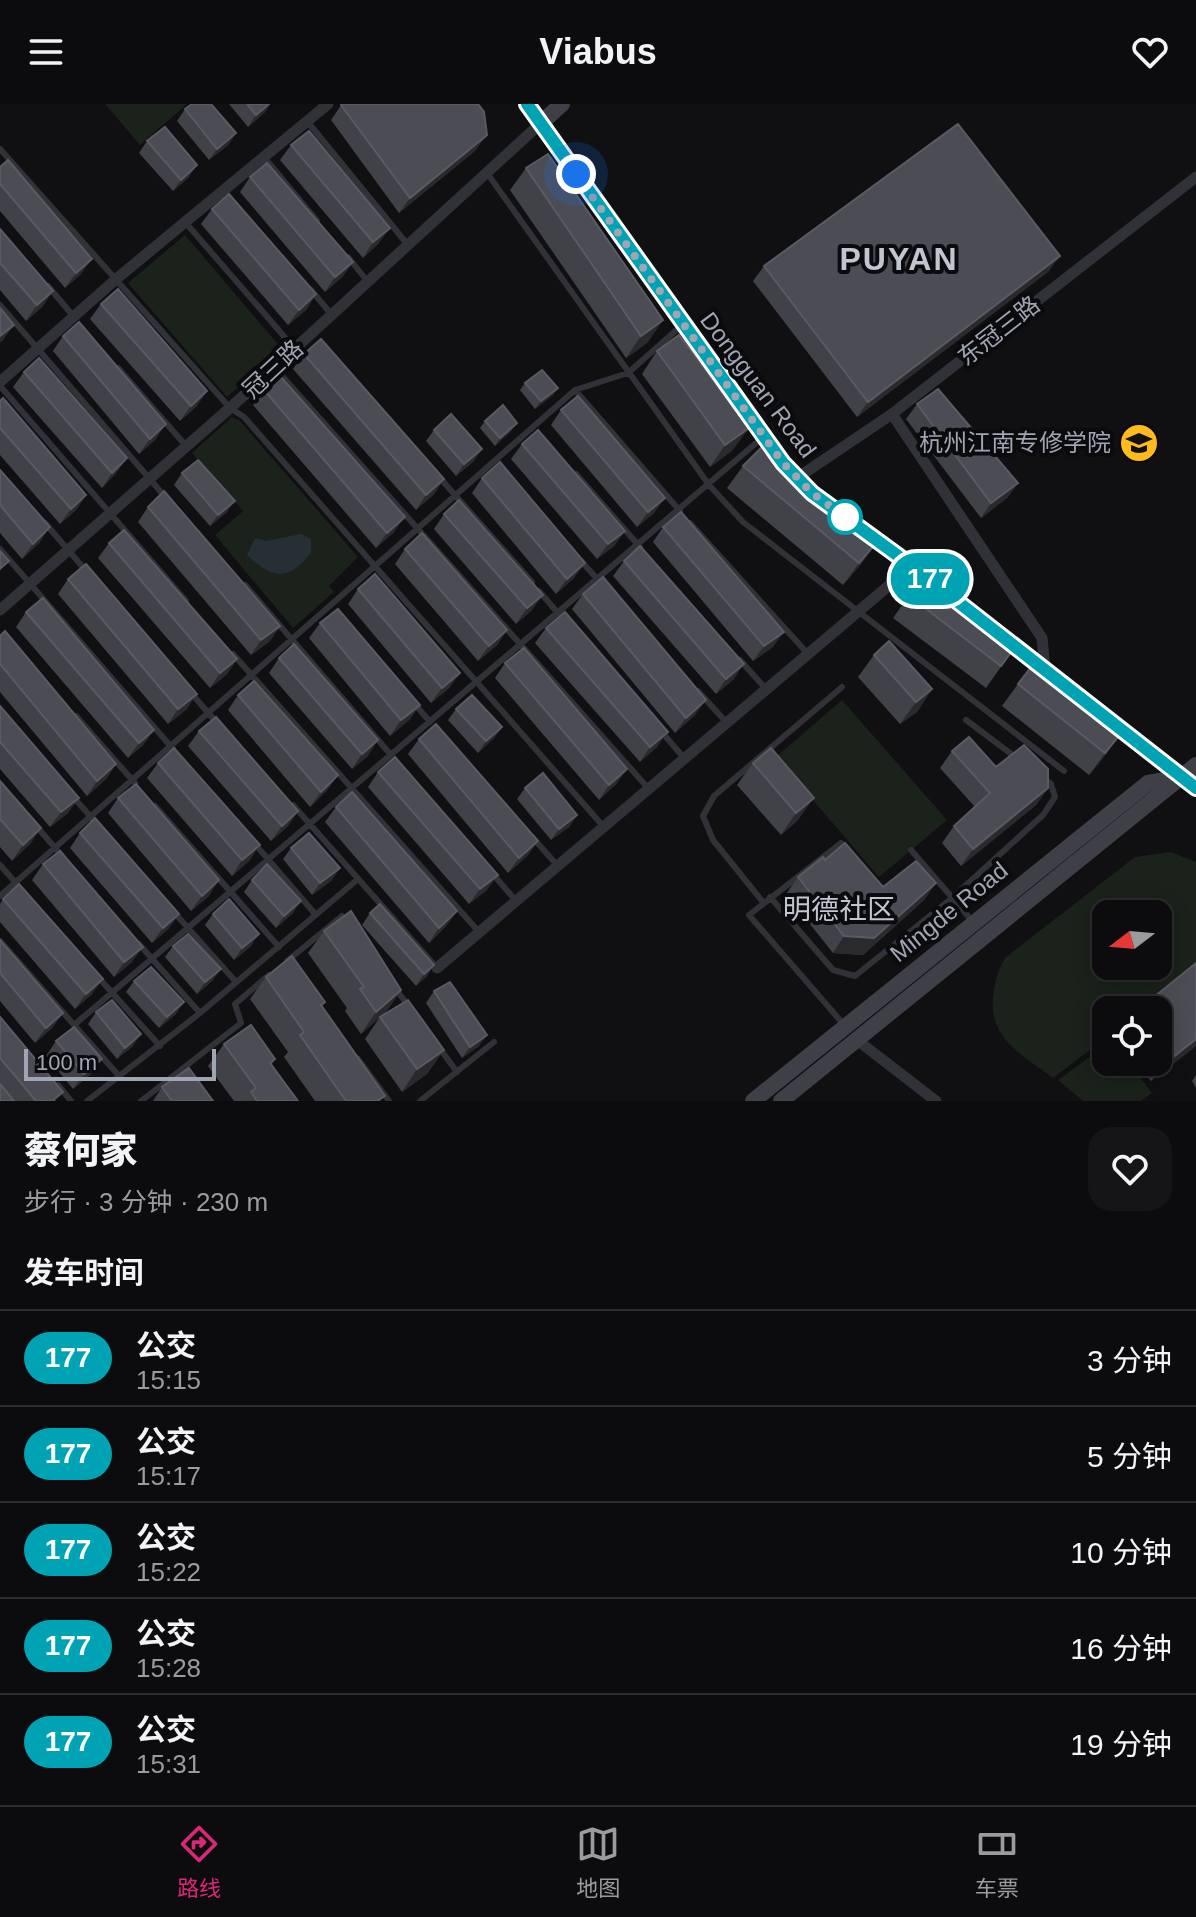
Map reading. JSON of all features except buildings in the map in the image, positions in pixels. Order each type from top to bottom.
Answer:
[{"type":"street","points":[[0,384],[115,280],[328,104]]},
{"type":"street","name":"Dongguan Road","points":[[527,104],[682,325],[797,478],[1196,788]]},
{"type":"street","points":[[541,123],[562,104]]},
{"type":"street","name":"冠三路","points":[[0,610],[275,368],[541,123]]},
{"type":"street","name":"东冠三路","points":[[797,478],[892,414],[1196,177]]},
{"type":"street","points":[[892,414],[1042,638],[1045,669]]},
{"type":"street","points":[[437,968],[912,566]]},
{"type":"street","name":"Mingde Road","points":[[781,1101],[1196,765]]},
{"type":"street","name":"Mingde Road","points":[[753,1101],[1148,783],[1182,777]]},
{"type":"street","points":[[857,1040],[936,1101]]},
{"type":"lane","points":[[307,121],[408,245]]},
{"type":"lane","points":[[2,154],[230,408],[244,417],[603,826]]},
{"type":"lane","points":[[264,157],[321,225]]},
{"type":"lane","points":[[487,173],[709,485],[743,522],[1064,771]]},
{"type":"lane","points":[[225,190],[235,201]]},
{"type":"lane","points":[[185,222],[295,349]]},
{"type":"lane","points":[[340,248],[368,282]]},
{"type":"lane","points":[[37,274],[84,328]]},
{"type":"lane","points":[[303,281],[332,315]]},
{"type":"lane","points":[[0,305],[170,502]]},
{"type":"lane","points":[[0,896],[575,390],[628,373],[682,325]]},
{"type":"lane","points":[[312,333],[323,345]]},
{"type":"lane","points":[[115,364],[187,447]]},
{"type":"lane","points":[[275,368],[648,788]]},
{"type":"lane","points":[[0,384],[191,606]]},
{"type":"lane","points":[[575,390],[808,654]]},
{"type":"lane","points":[[534,426],[545,438]]},
{"type":"lane","points":[[74,1025],[764,436]]},
{"type":"lane","points":[[494,462],[504,474]]},
{"type":"lane","points":[[565,462],[648,556]]},
{"type":"lane","points":[[435,472],[568,623]]},
{"type":"lane","points":[[39,517],[89,573]]},
{"type":"lane","points":[[0,549],[181,759]]},
{"type":"lane","points":[[576,556],[607,590]]},
{"type":"lane","points":[[242,582],[401,766]]},
{"type":"lane","points":[[329,607],[339,618]]},
{"type":"lane","points":[[232,653],[479,932]]},
{"type":"lane","points":[[736,656],[766,689]]},
{"type":"lane","points":[[687,678],[727,723]]},
{"type":"lane","points":[[763,902],[713,840],[703,816],[714,796],[842,687]]},
{"type":"lane","points":[[189,691],[229,736]]},
{"type":"lane","points":[[410,698],[440,732]]},
{"type":"lane","points":[[71,710],[142,791]]},
{"type":"lane","points":[[966,720],[1027,766]]},
{"type":"lane","points":[[655,724],[684,758]]},
{"type":"lane","points":[[770,897],[833,970],[855,976],[952,898],[1043,815],[1055,797],[1051,784],[1039,775]]},
{"type":"lane","points":[[70,793],[99,827]]},
{"type":"lane","points":[[290,802],[437,968]]},
{"type":"lane","points":[[152,803],[279,947]]},
{"type":"lane","points":[[27,816],[74,870]]},
{"type":"lane","points":[[528,832],[557,865]]},
{"type":"lane","points":[[249,837],[316,915]]},
{"type":"lane","points":[[845,1027],[749,915],[841,843],[849,853]]},
{"type":"lane","points":[[911,850],[974,923]]},
{"type":"lane","points":[[0,865],[25,894]]},
{"type":"lane","points":[[487,867],[516,901]]},
{"type":"lane","points":[[87,1101],[160,1046],[358,879]]},
{"type":"lane","points":[[168,906],[236,982]]},
{"type":"lane","points":[[250,1036],[241,1023],[235,1004],[342,916],[350,928]]},
{"type":"lane","points":[[132,936],[200,1013]]},
{"type":"lane","points":[[0,941],[120,1077]]},
{"type":"lane","points":[[287,961],[296,974]]},
{"type":"lane","points":[[93,972],[160,1046]]},
{"type":"lane","points":[[386,976],[413,1012]]},
{"type":"lane","points":[[141,1101],[241,1023]]},
{"type":"lane","points":[[430,1036],[457,1072]]},
{"type":"lane","points":[[420,1101],[494,1042]]},
{"type":"lane","points":[[352,1050],[389,1101]]},
{"type":"lane","points":[[51,1077],[71,1101]]},
{"type":"shaded area","points":[[105,104],[187,104],[140,145]]},
{"type":"shaded area","points":[[185,235],[282,349],[227,397],[128,283]]},
{"type":"shaded area","points":[[232,417],[240,421],[358,557],[329,586],[334,592],[293,628],[215,535],[243,511],[192,453]]},
{"type":"shaded area","points":[[301,534],[311,539],[311,553],[287,573],[272,573],[247,555],[255,538],[266,541]]},
{"type":"shaded area","points":[[842,700],[947,820],[879,877],[776,757]]},
{"type":"shaded area","points":[[1171,852],[1196,862],[1196,970],[1162,996],[1092,996],[1092,1049],[1053,1078],[1020,1054],[997,1025],[993,998],[998,971],[1006,957],[1135,857]]},
{"type":"shaded area","points":[[1092,1055],[1092,1076],[1139,1076],[1152,1093],[1141,1101],[1083,1101],[1058,1080]]},
{"type":"bus line","name":"177","points":[[527,104],[783,463],[812,493],[912,566],[1196,788]]},
{"type":"place","name":"杭州江南专修学院","points":[[1139,443]]},
{"type":"district","name":"PUYAN","points":[[899,259]]},
{"type":"district","name":"明德社区","points":[[839,909]]},
{"type":"route","points":[[576,174],[783,463],[812,493],[845,517]]}]
